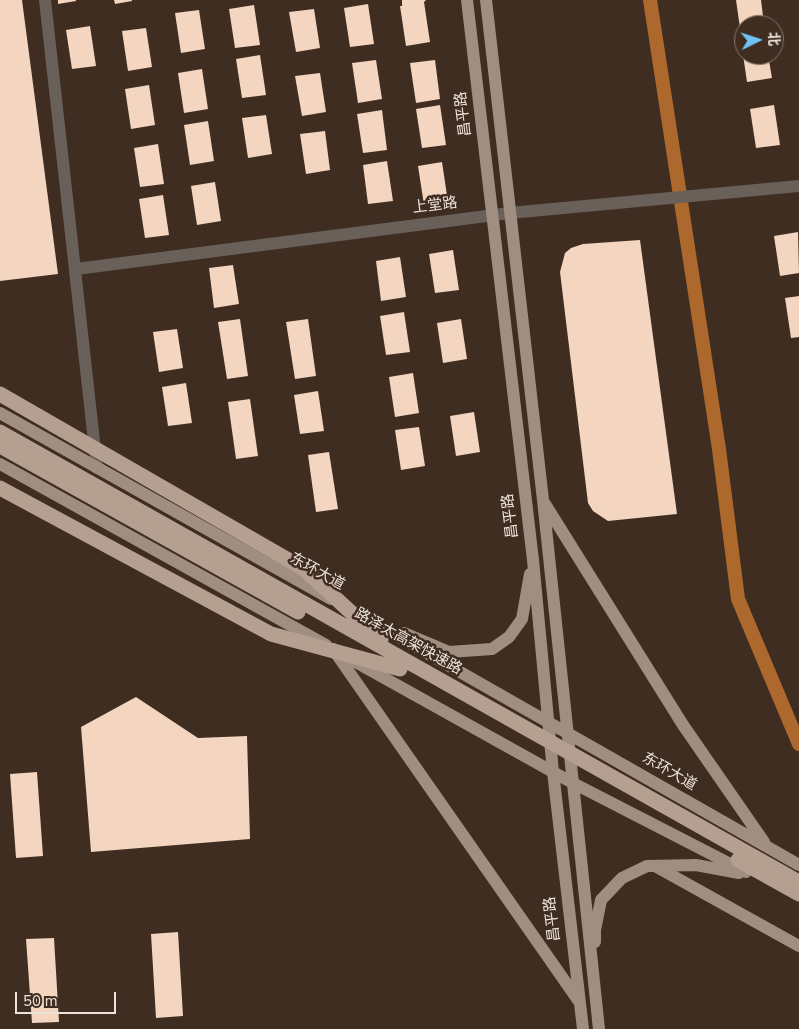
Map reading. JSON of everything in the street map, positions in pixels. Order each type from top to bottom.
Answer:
[{"type":"highway","points":[[0,394],[304,569],[400,663]]},
{"type":"highway","name":"路泽太高架快速路","points":[[0,432],[799,894]]},
{"type":"highway","name":"路泽太高架快速路","points":[[0,446],[799,882]]},
{"type":"highway","points":[[0,488],[270,634],[400,663]]},
{"type":"main road","name":"昌平路","points":[[467,0],[533,560],[553,772],[583,1029]]},
{"type":"main road","points":[[486,0],[543,500],[571,782],[599,1029]]},
{"type":"main road","name":"东环大道","points":[[0,413],[350,609],[799,865]]},
{"type":"main road","points":[[0,464],[571,782],[755,876],[799,902]]},
{"type":"main road","points":[[543,500],[683,726],[767,846]]},
{"type":"main road","points":[[350,609],[449,652],[492,649],[509,637],[522,619],[533,560]]},
{"type":"main road","points":[[333,649],[580,1003]]},
{"type":"main road","points":[[595,997],[595,930],[601,900],[622,878],[647,866],[696,865],[755,876]]},
{"type":"main road","points":[[655,866],[799,946]]},
{"type":"street","points":[[45,0],[97,468]]},
{"type":"street","name":"上堂路","points":[[76,269],[510,213],[799,186]]},
{"type":"building","points":[[0,0],[22,0],[58,274],[0,281]]},
{"type":"building","points":[[58,0],[76,0],[76,1],[58,4]]},
{"type":"building","points":[[114,0],[132,0],[132,1],[115,4]]},
{"type":"building","points":[[402,0],[426,0],[424,2],[430,42],[406,46],[400,6],[402,6]]},
{"type":"building","points":[[736,0],[761,0],[763,15],[738,15]]},
{"type":"building","points":[[368,4],[374,44],[350,47],[344,8]]},
{"type":"building","points":[[254,5],[260,45],[235,48],[229,9]]},
{"type":"building","points":[[314,9],[320,48],[296,52],[289,12]]},
{"type":"building","points":[[199,10],[205,49],[181,53],[175,13]]},
{"type":"building","points":[[90,26],[96,66],[72,69],[66,30]]},
{"type":"building","points":[[146,28],[152,67],[128,71],[122,31]]},
{"type":"building","points":[[260,55],[266,95],[242,98],[236,59]]},
{"type":"building","points":[[376,60],[382,99],[358,103],[352,63]]},
{"type":"building","points":[[435,60],[440,99],[416,103],[410,63]]},
{"type":"building","points":[[744,65],[770,65],[772,78],[747,82]]},
{"type":"building","points":[[202,69],[208,109],[184,113],[178,73]]},
{"type":"building","points":[[320,73],[326,112],[302,116],[295,76]]},
{"type":"building","points":[[149,85],[155,125],[131,129],[125,89]]},
{"type":"building","points":[[440,105],[446,145],[422,148],[416,109]]},
{"type":"building","points":[[774,105],[780,145],[756,148],[750,109]]},
{"type":"building","points":[[382,110],[387,150],[363,153],[357,114]]},
{"type":"building","points":[[266,115],[272,154],[248,158],[242,118]]},
{"type":"building","points":[[208,121],[214,161],[190,165],[184,125]]},
{"type":"building","points":[[325,131],[330,170],[306,174],[300,134]]},
{"type":"building","points":[[158,144],[164,184],[140,187],[134,148]]},
{"type":"building","points":[[387,161],[393,201],[368,204],[363,165]]},
{"type":"building","points":[[442,162],[448,202],[424,205],[418,166]]},
{"type":"building","points":[[215,182],[221,221],[197,225],[191,186]]},
{"type":"building","points":[[163,195],[169,235],[145,238],[139,199]]},
{"type":"building","points":[[798,232],[799,273],[780,276],[774,236]]},
{"type":"building","points":[[640,240],[677,514],[608,521],[593,511],[588,503],[560,272],[565,253],[571,248],[583,244]]},
{"type":"building","points":[[453,250],[459,290],[435,293],[429,254]]},
{"type":"building","points":[[400,257],[406,297],[381,301],[376,261]]},
{"type":"building","points":[[233,265],[239,304],[214,308],[209,268]]},
{"type":"building","points":[[799,296],[799,337],[791,338],[785,298]]},
{"type":"building","points":[[404,312],[410,352],[386,355],[380,316]]},
{"type":"building","points":[[240,319],[248,376],[227,379],[218,322]]},
{"type":"building","points":[[308,319],[316,376],[295,379],[286,322]]},
{"type":"building","points":[[461,319],[467,359],[443,363],[437,323]]},
{"type":"building","points":[[177,329],[183,368],[159,372],[153,332]]},
{"type":"building","points":[[413,373],[419,413],[395,417],[389,377]]},
{"type":"building","points":[[186,383],[192,423],[168,426],[162,387]]},
{"type":"building","points":[[318,391],[324,431],[300,434],[294,395]]},
{"type":"building","points":[[250,399],[258,456],[236,459],[228,402]]},
{"type":"building","points":[[474,412],[480,452],[456,456],[450,416]]},
{"type":"building","points":[[419,427],[425,466],[401,470],[395,430]]},
{"type":"building","points":[[329,452],[338,509],[316,512],[308,455]]},
{"type":"building","points":[[136,697],[198,738],[247,736],[250,839],[91,852],[81,727]]},
{"type":"building","points":[[37,772],[43,856],[16,858],[10,774]]},
{"type":"building","points":[[178,932],[183,1016],[156,1018],[151,934]]},
{"type":"building","points":[[54,938],[59,1022],[32,1023],[26,939]]},
{"type":"waterway","points":[[650,0],[719,449],[738,599],[799,744]]}]
